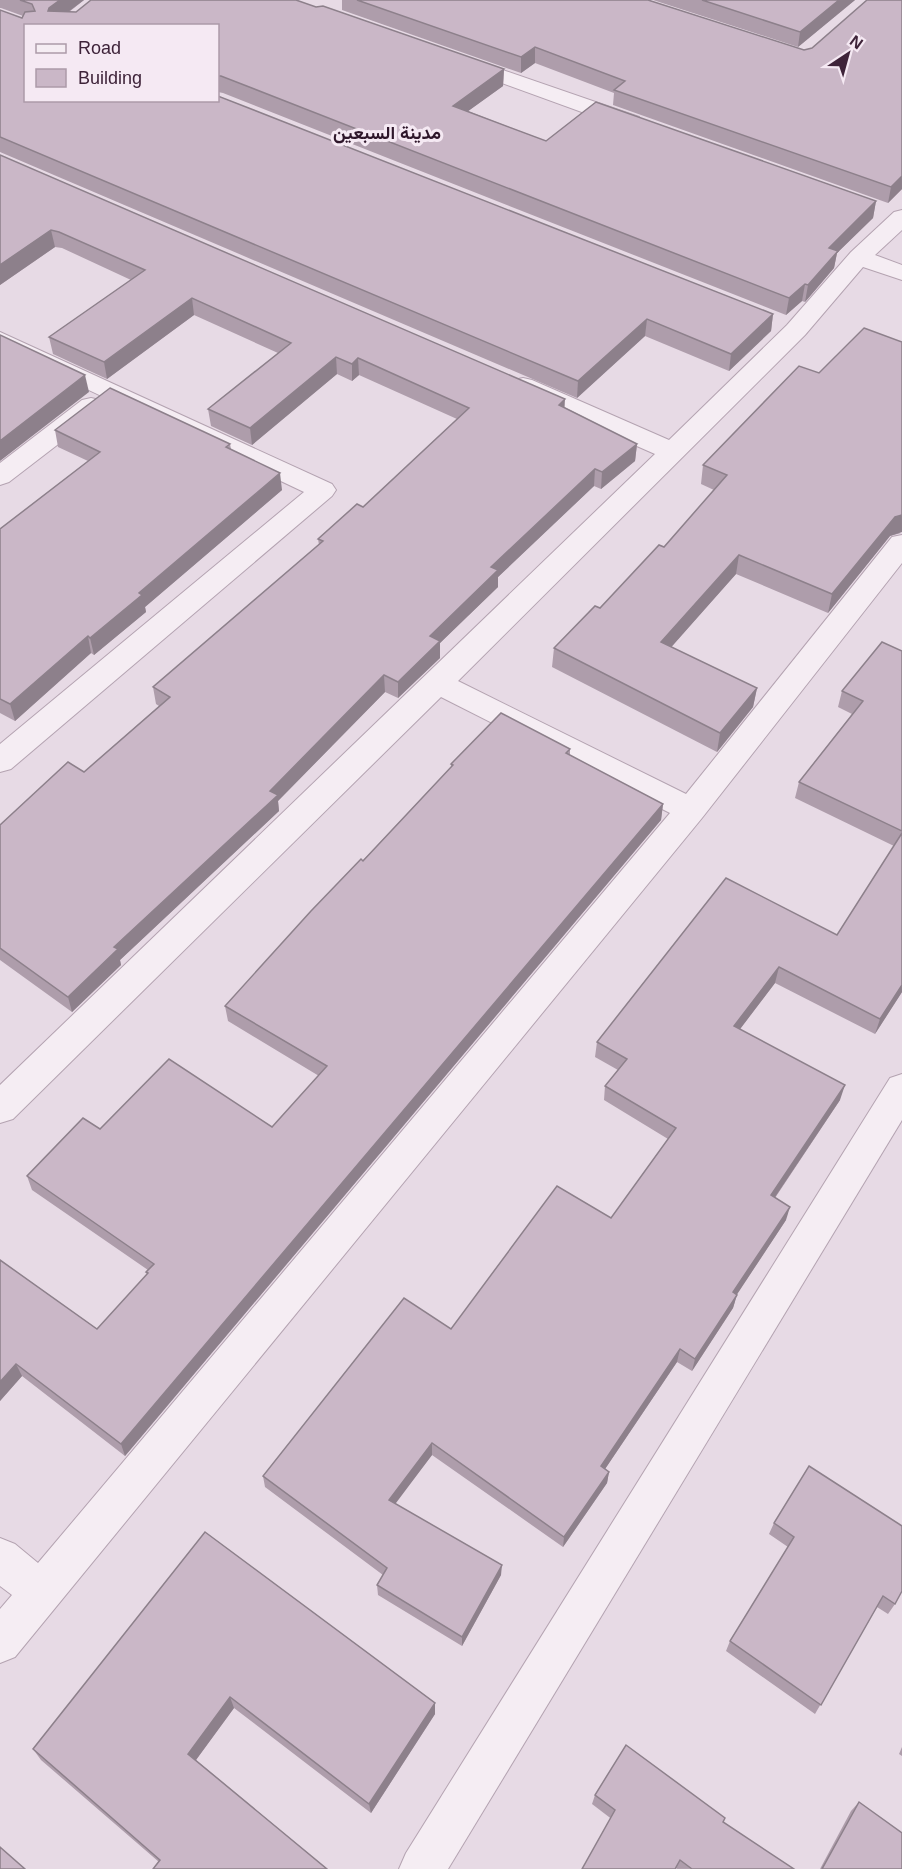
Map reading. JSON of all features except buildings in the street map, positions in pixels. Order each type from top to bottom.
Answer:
[{"type":"street","points":[[444,56],[656,131]]},
{"type":"street","points":[[7,1090],[438,683],[672,451],[785,326],[860,256],[894,215]]},
{"type":"street","points":[[860,256],[902,273]]},
{"type":"street","points":[[0,339],[323,490],[0,761]]},
{"type":"street","points":[[499,376],[672,451]]},
{"type":"street","points":[[0,476],[111,391]]},
{"type":"street","points":[[0,1642],[691,810],[902,544]]},
{"type":"street","points":[[438,683],[691,810]]},
{"type":"street","points":[[422,1869],[902,1089]]},
{"type":"street","points":[[0,1559],[41,1592]]},
{"type":"district","name":"مدينة السبعين","points":[[387,133]]}]
